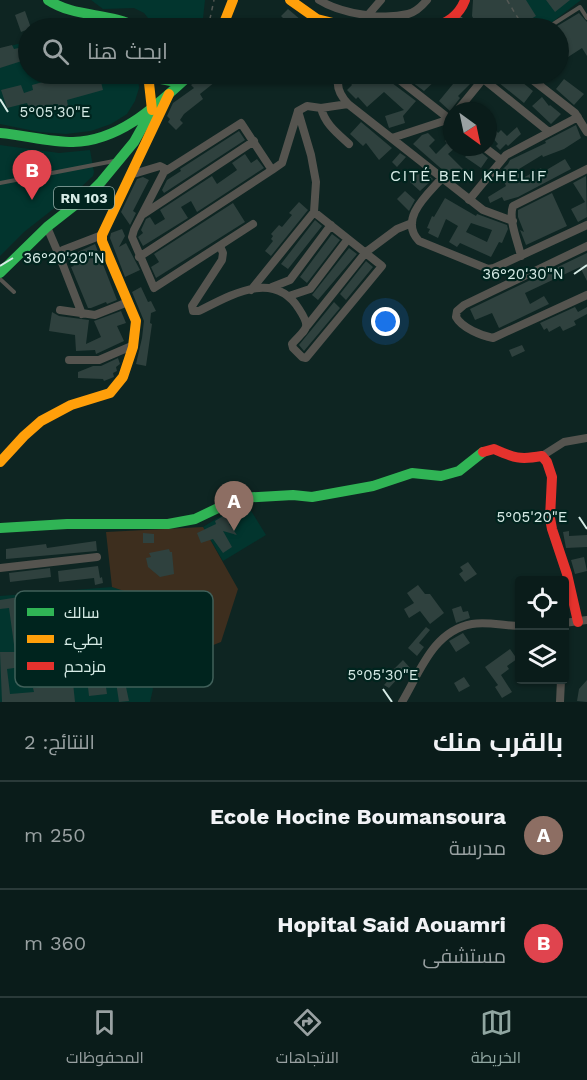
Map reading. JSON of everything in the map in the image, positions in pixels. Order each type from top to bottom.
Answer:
[{"type":"street","points":[[48,0],[54,5],[117,18]]},
{"type":"street","points":[[226,18],[233,0]]},
{"type":"street","points":[[290,0],[307,14],[317,18]]},
{"type":"street","points":[[307,14],[319,0],[330,7],[368,15],[410,14],[427,0]]},
{"type":"street","points":[[368,15],[381,0]]},
{"type":"street","points":[[455,17],[461,11],[465,0]]},
{"type":"street","points":[[149,84],[152,110]]},
{"type":"street","points":[[0,133],[53,140],[83,141],[104,136],[152,110],[180,84]]},
{"type":"street","points":[[338,84],[340,93],[348,104],[470,200],[483,210],[513,220]]},
{"type":"street","points":[[405,84],[443,113]]},
{"type":"street","points":[[463,102],[475,84]]},
{"type":"street","points":[[490,84],[549,132]]},
{"type":"street","points":[[537,84],[578,117],[587,132]]},
{"type":"street","points":[[0,462],[43,420],[72,405],[106,395],[120,384],[134,345],[136,321],[102,241],[102,235],[169,94]]},
{"type":"street","points":[[140,257],[282,164],[298,111],[307,106],[321,108],[348,104]]},
{"type":"street","points":[[321,108],[331,128],[349,144]]},
{"type":"street","name":"RN 103","points":[[0,273],[47,226],[89,194],[134,142],[152,110]]},
{"type":"street","points":[[251,290],[314,212],[316,182],[298,111]]},
{"type":"street","points":[[470,200],[501,160],[514,150],[578,117]]},
{"type":"street","points":[[392,138],[443,122]]},
{"type":"street","points":[[253,224],[154,288],[132,237],[164,172],[242,123],[272,170]]},
{"type":"street","points":[[142,215],[254,141]]},
{"type":"street","points":[[496,156],[501,160]]},
{"type":"street","points":[[130,175],[160,166],[164,168],[164,172]]},
{"type":"street","points":[[521,256],[511,211],[513,206],[587,169]]},
{"type":"street","points":[[442,178],[417,208],[412,223],[413,233],[419,241],[488,269],[587,225]]},
{"type":"street","points":[[314,212],[348,239],[366,252],[380,263],[382,266],[306,358],[302,357],[292,344],[366,252],[397,229],[412,223]]},
{"type":"street","points":[[269,288],[290,280],[331,225]]},
{"type":"street","points":[[47,226],[82,314]]},
{"type":"street","points":[[59,255],[63,250],[102,235]]},
{"type":"street","points":[[289,296],[310,289],[348,239]]},
{"type":"street","points":[[220,246],[223,253],[222,260],[192,306],[193,310],[199,311],[236,293],[269,288],[278,289],[289,296],[307,321],[307,326]]},
{"type":"street","points":[[587,246],[464,305],[457,311],[456,317],[459,323],[486,337],[493,338],[587,296]]},
{"type":"street","points":[[60,310],[95,315],[128,302]]},
{"type":"street","points":[[69,360],[99,360],[134,345]]},
{"type":"street","points":[[0,528],[67,524],[185,522],[239,498],[293,495],[312,497],[373,486],[412,473],[441,476],[459,471],[485,451],[494,449],[513,458],[524,459],[542,456],[564,442],[587,438]]},
{"type":"street","points":[[542,456],[549,462],[552,472],[552,531],[582,621]]},
{"type":"street","points":[[0,568],[96,557]]},
{"type":"street","points":[[402,702],[431,651],[452,632],[471,624],[515,626]]},
{"type":"street","points":[[560,702],[561,684]]},
{"type":"lane","points":[[563,18],[580,7],[587,18]]},
{"type":"lane","points":[[0,183],[120,160]]},
{"type":"lane","points":[[0,279],[14,292]]},
{"type":"path","points":[[210,18],[214,0]]},
{"type":"path","points":[[507,0],[518,18]]},
{"type":"shaded area","points":[[91,0],[205,0],[203,18],[148,18],[134,8],[103,9]]},
{"type":"shaded area","points":[[514,0],[581,0],[558,18],[524,18]]},
{"type":"shaded area","points":[[18,44],[18,84],[139,84],[135,101],[127,114],[111,124],[91,131],[66,134],[39,132],[0,124],[0,49]]},
{"type":"shaded area","points":[[0,145],[59,153],[90,150],[94,172],[93,176],[80,188],[24,232],[0,256]]},
{"type":"shaded area","points":[[245,501],[266,535],[223,561],[203,527]]},
{"type":"shaded area","points":[[203,527],[238,589],[221,642],[213,645],[213,591],[124,591],[112,587],[106,532]]},
{"type":"shaded area","points":[[112,587],[126,591],[62,591]]},
{"type":"shaded area","points":[[15,595],[15,687],[153,687],[150,702],[0,702],[0,596]]},
{"type":"building","points":[[473,0],[526,0],[536,16],[533,18],[473,18]]},
{"type":"building","points":[[546,0],[570,0],[555,12]]},
{"type":"building","points":[[288,9],[299,18],[283,18],[281,16]]},
{"type":"building","points":[[25,11],[27,18],[18,18],[18,24],[15,15]]},
{"type":"building","points":[[579,13],[587,22],[587,56],[582,48],[569,56],[569,19]]},
{"type":"building","points":[[12,45],[14,49],[18,48],[18,62],[0,68],[0,48]]},
{"type":"building","points":[[569,83],[584,94],[574,105],[556,89],[560,84]]},
{"type":"building","points":[[102,84],[103,90],[67,100],[68,107],[59,110],[58,104],[30,111],[27,103],[7,108],[1,90],[21,85],[24,93],[33,90],[32,85]]},
{"type":"building","points":[[212,84],[200,94],[203,99],[184,114],[180,120],[183,123],[176,130],[168,122],[170,119],[167,116],[173,103],[194,88],[191,85]]},
{"type":"building","points":[[393,84],[416,101],[403,116],[405,123],[389,128],[385,116],[404,110],[384,92],[367,107],[347,90],[352,85]]},
{"type":"building","points":[[415,84],[432,84],[424,91]]},
{"type":"building","points":[[453,84],[470,84],[458,96],[460,98],[457,102],[443,102],[443,105],[439,101]]},
{"type":"building","points":[[500,84],[524,84],[533,91],[524,103]]},
{"type":"building","points":[[542,97],[549,106],[561,114],[551,124],[532,106]]},
{"type":"building","points":[[361,122],[392,148],[379,160],[366,143],[363,146],[350,134]]},
{"type":"building","points":[[576,125],[581,138],[564,149],[543,157],[542,155],[519,169],[523,178],[541,168],[543,172],[565,159],[571,169],[518,197],[504,201],[502,197],[490,203],[488,197],[506,186],[500,172],[510,160],[546,143],[545,141]]},
{"type":"building","points":[[517,127],[521,134],[508,146],[506,144],[500,150],[497,147],[497,132],[501,130],[507,136]]},
{"type":"building","points":[[239,131],[245,140],[164,193],[162,190],[167,180],[181,171],[180,169]]},
{"type":"building","points":[[428,133],[435,140],[429,146],[436,154],[443,147],[443,156],[450,156],[463,169],[453,179],[413,144],[422,135]]},
{"type":"building","points":[[400,153],[406,157],[397,167],[392,162]]},
{"type":"building","points":[[245,154],[251,163],[257,159],[264,168],[197,212],[191,201],[181,207],[188,218],[143,246],[138,237],[143,233],[141,230],[146,219],[150,217],[155,225],[165,219],[160,210],[212,176],[217,184],[237,170],[232,163]]},
{"type":"building","points":[[486,156],[488,158],[481,168],[465,157]]},
{"type":"building","points":[[421,169],[433,179],[420,191],[410,182]]},
{"type":"building","points":[[586,176],[587,217],[578,222],[571,209],[585,202],[573,183]]},
{"type":"building","points":[[143,177],[149,180],[133,211],[136,213],[130,225],[121,212],[137,179]]},
{"type":"building","points":[[405,191],[415,200],[409,211],[397,199]]},
{"type":"building","points":[[552,193],[567,226],[526,245],[520,230],[524,232],[518,217],[518,210]]},
{"type":"building","points":[[445,198],[476,216],[477,214],[507,225],[508,229],[502,243],[499,242],[491,257],[460,243],[457,247],[449,242],[458,226],[446,219],[438,238],[428,233],[430,229],[427,228],[432,216],[434,217]],"holes":[[[471,223],[492,230],[487,242],[466,232]]]},
{"type":"building","points":[[299,202],[308,210],[271,256],[265,251],[273,241],[271,234],[279,225],[282,227],[292,215],[289,213]]},
{"type":"building","points":[[233,203],[245,222],[156,278],[151,267],[159,262],[154,254]]},
{"type":"building","points":[[315,220],[322,226],[288,269],[281,264]]},
{"type":"building","points":[[122,229],[125,236],[119,247],[126,243],[140,270],[125,277],[110,238],[111,233]]},
{"type":"building","points":[[332,234],[340,240],[307,283],[300,277]]},
{"type":"building","points":[[95,244],[117,300],[88,308],[71,267],[74,266],[67,257]]},
{"type":"building","points":[[349,248],[357,254],[318,300],[312,295]]},
{"type":"building","points":[[587,253],[587,281],[580,267],[525,293],[530,304],[544,296],[549,304],[499,328],[492,313],[475,320],[470,309]]},
{"type":"building","points":[[366,261],[373,267],[346,300],[340,294]]},
{"type":"building","points":[[141,287],[148,302],[151,301],[156,311],[151,313],[150,323],[152,324],[146,366],[136,364],[144,321],[132,292]]},
{"type":"building","points":[[334,302],[340,308],[304,351],[299,345]]},
{"type":"building","points":[[575,307],[578,312],[587,307],[587,314],[574,321],[576,325],[563,331],[560,326],[549,332],[547,328],[544,330],[540,323]]},
{"type":"building","points":[[121,311],[126,323],[117,326],[124,341],[96,354],[95,350],[76,351],[75,335],[49,331],[52,312],[59,316],[89,320],[86,344],[101,337],[94,321]]},
{"type":"building","points":[[522,345],[525,351],[512,357],[509,350]]},
{"type":"building","points":[[118,358],[120,364],[116,367],[117,371],[113,373],[114,377],[104,381],[103,379],[78,378],[78,372],[93,366],[101,366]]},
{"type":"building","points":[[241,505],[247,505],[251,511],[229,524],[237,535],[223,531],[232,547],[223,553],[213,539],[201,543],[197,533],[216,524],[215,521]]},
{"type":"building","points":[[569,531],[569,536],[587,535],[587,547],[566,548],[563,532]]},
{"type":"building","points":[[143,533],[154,534],[154,543],[143,543]]},
{"type":"building","points":[[96,541],[97,551],[6,559],[6,549],[46,544],[47,548]]},
{"type":"building","points":[[169,549],[172,552],[174,574],[160,577],[148,567],[146,558],[151,557],[149,553]]},
{"type":"building","points":[[584,557],[587,571],[575,574],[571,560]]},
{"type":"building","points":[[468,562],[477,574],[465,582],[459,574],[463,571],[460,567]]},
{"type":"building","points":[[98,566],[103,583],[95,585],[94,578],[59,582],[58,571]]},
{"type":"building","points":[[50,568],[51,577],[10,582],[9,573]]},
{"type":"building","points":[[418,585],[425,594],[430,594],[444,613],[430,624],[420,611],[409,618],[404,609],[414,603],[407,593]]},
{"type":"building","points":[[15,598],[15,652],[9,608],[0,609],[0,600]]},
{"type":"building","points":[[461,606],[463,612],[468,611],[470,618],[456,623],[452,609]]},
{"type":"building","points":[[426,627],[430,630],[419,643],[424,647],[417,656],[408,648]]},
{"type":"building","points":[[463,633],[470,643],[456,652],[449,641]]},
{"type":"building","points":[[510,649],[515,660],[507,666],[509,669],[501,675],[512,692],[502,698],[495,687],[498,685],[485,667]]},
{"type":"building","points":[[0,652],[15,652],[15,668],[7,669],[10,694],[34,692],[33,688],[40,687],[73,687],[75,702],[2,702]]},
{"type":"building","points":[[403,660],[411,669],[400,676],[389,688],[384,685],[396,672],[394,669]]},
{"type":"building","points":[[464,677],[470,686],[459,692],[454,683]]},
{"type":"building","points":[[587,680],[587,702],[577,701],[579,689]]},
{"type":"building","points":[[88,687],[106,687],[107,694],[89,696]]},
{"type":"building","points":[[117,687],[126,687],[129,701],[119,702]]},
{"type":"traffic: fast","points":[[48,0],[70,10],[111,18]]},
{"type":"traffic: fast","points":[[0,133],[55,141],[90,140],[107,135],[138,119],[180,84]]},
{"type":"traffic: fast","points":[[0,273],[47,227],[101,182],[134,142],[152,110]]},
{"type":"traffic: fast","points":[[0,528],[67,524],[168,524],[195,519],[239,498],[293,495],[312,497],[373,486],[412,473],[441,476],[459,471],[483,452]]},
{"type":"traffic: slow","points":[[226,18],[233,0]]},
{"type":"traffic: slow","points":[[290,0],[316,18]]},
{"type":"traffic: slow","points":[[149,84],[152,110]]},
{"type":"traffic: slow","points":[[0,462],[41,421],[71,405],[110,393],[123,377],[133,347],[136,321],[102,241],[102,235],[169,94]]},
{"type":"traffic: jam","points":[[452,18],[465,0]]},
{"type":"traffic: jam","points":[[483,452],[494,449],[517,457],[542,456],[547,462],[552,477],[550,518],[552,529],[567,574],[578,622]]},
{"type":"place","name":"Hopital Said Aouamri","points":[[32,200]]},
{"type":"place","name":"Ecole Hocine Boumansoura","points":[[234,531]]},
{"type":"district","name":"CITÉ BEN KHELIF","points":[[469,175]]}]
